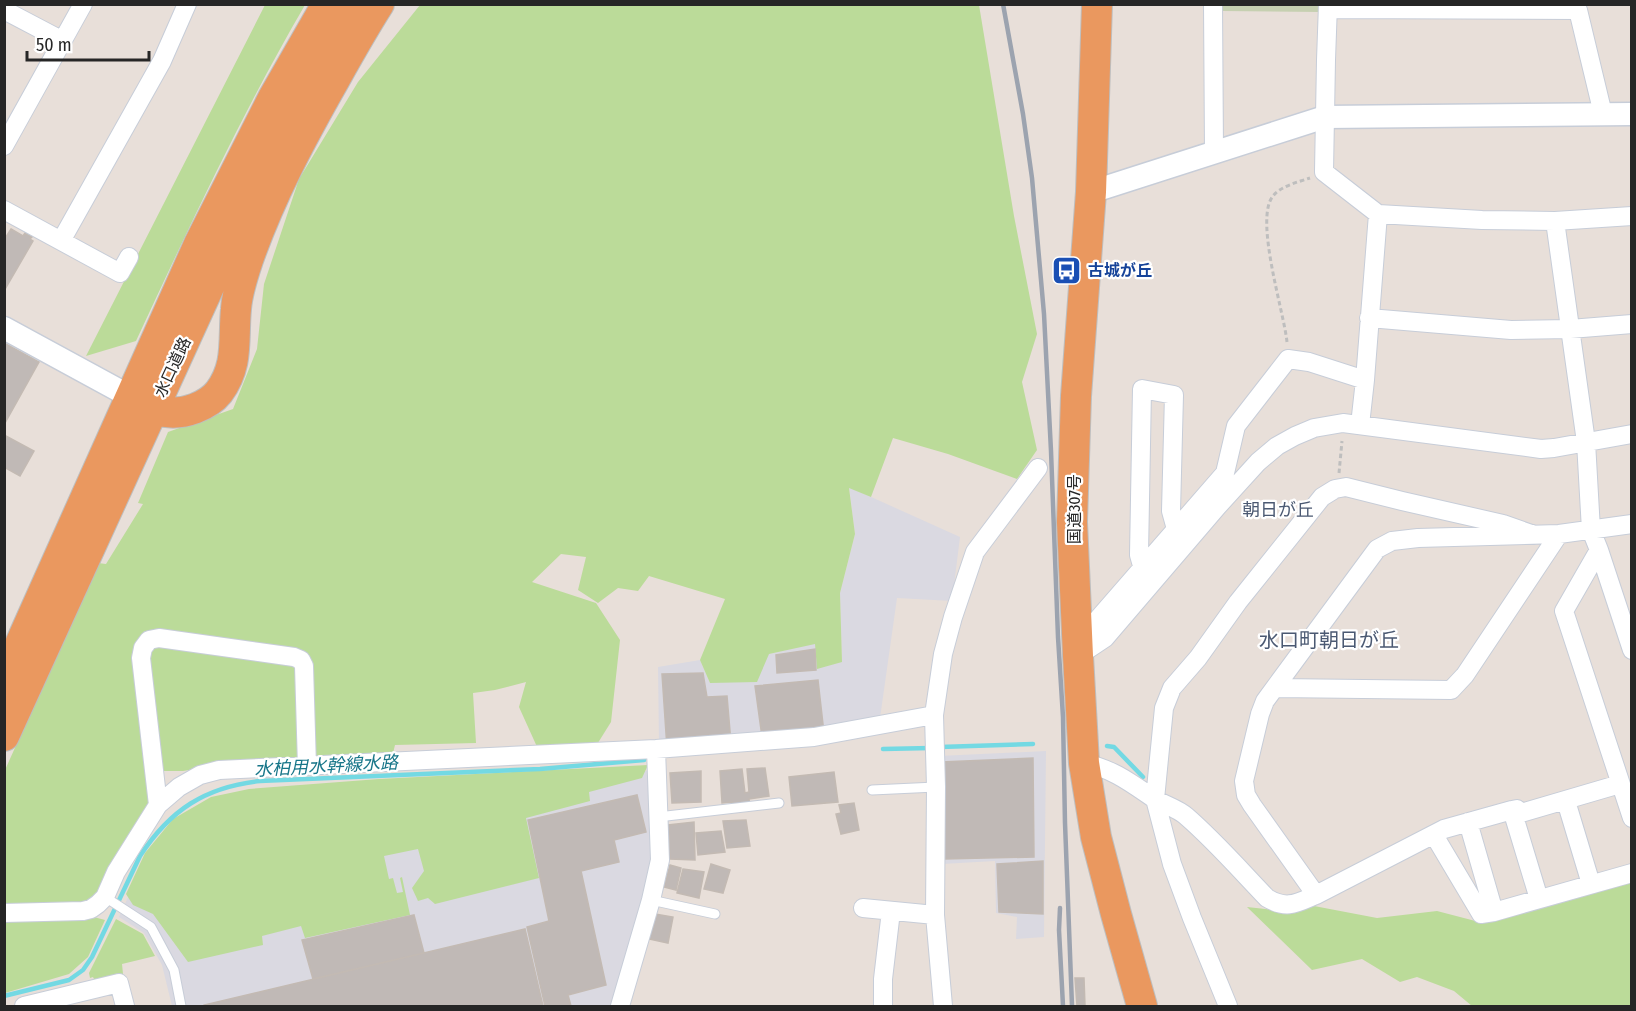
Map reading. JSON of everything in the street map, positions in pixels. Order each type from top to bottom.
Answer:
[{"type":"highway","name":"水口道路","points":[[4,736],[142,402],[199,244],[278,89],[327,4]]},
{"type":"highway","name":"水口道路","points":[[4,680],[282,127],[316,62],[352,4]]},
{"type":"highway","points":[[142,402],[165,412],[192,410],[207,403],[218,394],[227,379],[233,363],[236,306],[247,262],[264,216],[313,118],[379,4]]},
{"type":"highway","name":"国道307号","points":[[1097,4],[1091,192],[1076,396],[1072,522],[1078,656],[1084,763],[1096,837],[1142,1006]]},
{"type":"street","points":[[4,146],[83,4]]},
{"type":"street","points":[[62,241],[162,61],[187,4]]},
{"type":"street","points":[[1213,4],[1214,152]]},
{"type":"street","points":[[1603,114],[1578,10],[1328,7],[1324,172],[1378,214],[1482,220],[1555,221],[1632,216]]},
{"type":"street","points":[[4,10],[63,41]]},
{"type":"street","points":[[1091,192],[1325,117],[1632,114]]},
{"type":"street","points":[[4,210],[62,241],[116,281],[129,257]]},
{"type":"street","points":[[1360,425],[1378,214]]},
{"type":"street","points":[[1555,221],[1586,442],[1591,530],[1632,650]]},
{"type":"street","points":[[1369,318],[1511,330],[1570,329],[1632,324]]},
{"type":"street","points":[[4,328],[142,402]]},
{"type":"street","points":[[1078,656],[1091,627],[1225,473],[1236,426],[1288,359],[1309,362],[1365,380]]},
{"type":"street","points":[[1143,569],[1139,555],[1142,389],[1174,395],[1171,511],[1176,529]]},
{"type":"street","points":[[1078,656],[1105,638],[1258,462],[1277,446],[1314,428],[1343,423],[1528,448],[1554,448],[1632,434]]},
{"type":"street","points":[[943,1006],[935,915],[934,715],[943,654],[975,552],[1038,468]]},
{"type":"street","points":[[1228,1006],[1172,864],[1155,799],[1164,708],[1172,688],[1198,658],[1238,602],[1322,497],[1335,489],[1346,487],[1503,524],[1534,535]]},
{"type":"street","points":[[1316,895],[1246,795],[1244,782],[1265,701],[1377,549],[1392,541],[1418,538],[1559,534],[1632,524]]},
{"type":"street","points":[[1276,688],[1451,690],[1465,675],[1559,534]]},
{"type":"street","points":[[1599,550],[1564,611],[1632,818]]},
{"type":"street","points":[[158,805],[141,658],[143,648],[149,640],[159,638],[294,657],[301,660],[304,666],[307,766]]},
{"type":"street","points":[[4,913],[83,910],[112,902],[116,872],[158,805],[179,787],[200,775],[219,770],[656,749],[814,737],[934,715]]},
{"type":"street","points":[[620,1006],[651,900],[660,860],[656,749]]},
{"type":"street","points":[[1084,763],[1099,766],[1126,779],[1155,799],[1184,814],[1267,898],[1277,904],[1286,905],[1296,904],[1316,895],[1444,829],[1512,810],[1517,809],[1521,813],[1620,784]]},
{"type":"street","points":[[1566,801],[1591,884]]},
{"type":"street","points":[[1512,810],[1539,899]]},
{"type":"street","points":[[1468,822],[1494,912]]},
{"type":"street","points":[[1434,835],[1480,914],[1632,873]]},
{"type":"street","points":[[863,908],[935,915]]},
{"type":"street","points":[[883,1006],[883,979],[891,910]]},
{"type":"street","points":[[24,1006],[47,1004],[119,983],[125,1006]]},
{"type":"lane","points":[[873,790],[936,787]]},
{"type":"lane","points":[[658,817],[779,803]]},
{"type":"lane","points":[[651,900],[715,914]]},
{"type":"lane","points":[[112,902],[151,927],[174,970],[181,1006]]},
{"type":"path","points":[[1288,359],[1287,339],[1275,285],[1266,223],[1268,205],[1273,195],[1286,187],[1324,172]]},
{"type":"path","points":[[1339,474],[1341,444]]},
{"type":"shaded area","points":[[849,487],[960,537],[952,601],[897,598],[880,718],[815,730],[659,743],[658,667],[700,660],[710,683],[769,654],[816,643],[842,662],[840,593],[855,534]]},
{"type":"shaded area","points":[[1046,751],[1044,937],[1016,939],[1017,917],[996,913],[995,861],[942,864],[939,756]]},
{"type":"shaded area","points":[[647,771],[653,860],[612,1006],[172,1006],[162,965],[144,933],[119,917],[148,854],[287,786]]},
{"type":"green space","points":[[265,5],[305,5],[238,129],[136,341],[86,356]]},
{"type":"green space","points":[[420,5],[979,5],[1014,216],[1037,334],[1022,382],[1037,450],[1017,479],[948,454],[893,438],[871,497],[849,488],[855,534],[840,593],[842,662],[817,669],[815,644],[769,654],[757,682],[710,683],[700,660],[725,599],[649,576],[638,591],[618,588],[598,603],[578,590],[586,557],[561,554],[532,582],[596,603],[620,640],[611,722],[596,746],[538,749],[519,707],[526,682],[473,693],[476,743],[395,745],[392,757],[310,761],[306,665],[141,636],[153,792],[148,810],[101,893],[82,907],[5,907],[5,770],[98,563],[106,564],[143,504],[138,503],[168,432],[233,409],[257,349],[264,284],[299,179],[358,82]]},
{"type":"green space","points":[[1222,5],[1320,5],[1320,12],[1222,11]]},
{"type":"green space","points":[[151,642],[300,661],[305,761],[161,771],[143,658]]},
{"type":"green space","points":[[648,765],[642,778],[589,792],[590,801],[526,818],[539,878],[435,904],[428,898],[418,901],[412,888],[424,871],[418,849],[384,856],[389,879],[393,878],[397,893],[403,892],[400,878],[402,877],[410,915],[305,938],[301,926],[262,936],[263,945],[188,962],[153,914],[133,905],[126,894],[145,853],[173,819],[211,797],[249,789],[379,779]]},
{"type":"green space","points":[[1631,881],[1631,1006],[1472,1006],[1454,991],[1417,977],[1400,982],[1362,959],[1312,970],[1247,907],[1284,911],[1314,906],[1377,918],[1437,911],[1483,923]]},
{"type":"green space","points":[[90,916],[105,920],[88,957],[69,974],[5,993],[4,918]]},
{"type":"green space","points":[[116,919],[143,934],[155,956],[122,964],[123,974],[95,981],[93,977],[90,978],[89,973]]},
{"type":"building","points":[[11,229],[23,236],[25,233],[32,237],[30,239],[33,241],[4,291],[4,240]]},
{"type":"building","points":[[4,343],[39,362],[5,423],[4,423]]},
{"type":"building","points":[[4,435],[34,451],[20,476],[4,467]]},
{"type":"building","points":[[815,649],[816,670],[777,673],[776,655]]},
{"type":"building","points":[[703,673],[707,697],[727,696],[731,743],[667,748],[662,674]]},
{"type":"building","points":[[818,680],[824,733],[762,737],[755,686]]},
{"type":"building","points":[[1033,758],[1034,857],[944,859],[941,762]]},
{"type":"building","points":[[765,768],[769,796],[749,799],[750,805],[732,807],[732,802],[722,803],[720,771],[742,769],[745,793],[749,792],[747,769]]},
{"type":"building","points":[[701,771],[701,802],[672,803],[670,773]]},
{"type":"building","points":[[834,772],[838,802],[792,806],[789,777]]},
{"type":"building","points":[[637,795],[646,832],[614,840],[619,862],[581,871],[606,985],[568,995],[571,1006],[545,1006],[527,927],[549,921],[528,820]]},
{"type":"building","points":[[854,803],[859,830],[841,834],[836,814],[841,813],[839,805]]},
{"type":"building","points":[[746,820],[750,846],[727,848],[723,821]]},
{"type":"building","points":[[694,822],[695,860],[670,859],[668,825]]},
{"type":"building","points":[[721,831],[725,852],[698,855],[696,833]]},
{"type":"building","points":[[1043,861],[1043,914],[999,912],[997,864]]},
{"type":"building","points":[[711,864],[730,870],[723,893],[704,889]]},
{"type":"building","points":[[670,865],[681,868],[676,890],[664,887]]},
{"type":"building","points":[[683,869],[704,872],[699,898],[677,893]]},
{"type":"building","points":[[655,914],[673,917],[668,943],[649,939]]},
{"type":"building","points":[[414,915],[424,953],[313,979],[302,940]]},
{"type":"building","points":[[525,929],[543,1006],[204,1006],[204,1005]]},
{"type":"building","points":[[1075,978],[1084,978],[1085,1006],[1077,1006]]},
{"type":"waterway","name":"水柏用水幹線水路","points":[[940,747],[1033,744]]},
{"type":"waterway","points":[[1107,746],[1114,747],[1143,777]]},
{"type":"waterway","name":"水柏用水幹線水路","points":[[883,749],[931,748]]},
{"type":"waterway","name":"水柏用水幹線水路","points":[[4,996],[69,980],[83,970],[92,957],[140,856],[152,840],[177,814],[206,795],[222,789],[260,781],[540,769],[644,760]]},
{"type":"railway","points":[[1003,4],[1032,178],[1044,314],[1063,717],[1072,1006]]},
{"type":"railway","points":[[1060,908],[1063,1006]]},
{"type":"place","name":"古城が丘","points":[[1067,270]]},
{"type":"district","name":"朝日が丘","points":[[1278,510]]},
{"type":"district","name":"水口町朝日が丘","points":[[1329,640]]}]
